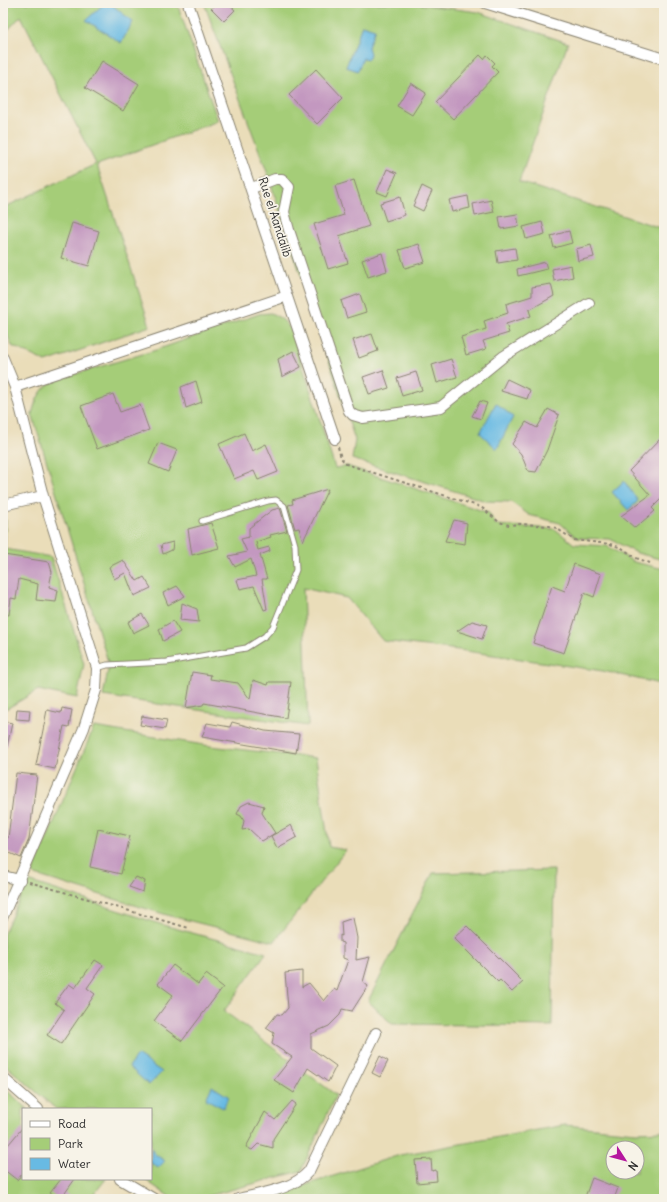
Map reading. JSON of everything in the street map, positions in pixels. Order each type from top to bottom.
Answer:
[{"type":"street","name":"Rue el Aandalib","points":[[188,3],[252,188],[335,439]]},
{"type":"street","points":[[485,3],[664,59]]},
{"type":"street","points":[[252,188],[275,179],[282,179],[289,187],[284,212],[349,412],[357,417],[363,418],[441,407],[504,356],[589,303]]},
{"type":"street","points":[[15,387],[287,296]]},
{"type":"street","points":[[3,358],[15,387],[43,496],[97,668],[96,690],[84,728],[20,880],[3,916]]},
{"type":"street","points":[[3,505],[43,496]]},
{"type":"street","points":[[3,876],[20,880]]},
{"type":"street","points":[[238,1199],[302,1180],[310,1171],[376,1033]]},
{"type":"street","points":[[3,1078],[37,1108]]},
{"type":"street","points":[[122,1180],[154,1199]]},
{"type":"lane","points":[[97,668],[113,665],[167,662],[246,648],[265,636],[273,627],[296,570],[295,545],[284,506],[276,500],[268,501],[202,521]]},
{"type":"path","points":[[335,439],[341,458],[346,464],[481,507],[499,522],[509,525],[522,524],[549,526],[556,528],[574,540],[610,544],[622,548],[636,558],[650,563]]},
{"type":"path","points":[[20,880],[189,928]]},
{"type":"green space","points":[[3,3],[177,3],[218,121],[97,165],[150,326],[46,362],[12,346],[3,324],[3,208],[96,164],[21,16],[3,35]]},
{"type":"green space","points":[[204,3],[410,3],[478,12],[568,43],[519,182],[664,229],[664,560],[637,553],[610,539],[577,538],[560,523],[529,515],[511,502],[486,501],[352,459],[355,440],[267,172]]},
{"type":"green space","points":[[271,313],[282,319],[291,329],[335,468],[347,466],[489,513],[496,525],[555,529],[574,544],[607,546],[634,562],[664,569],[664,685],[603,671],[459,650],[383,641],[347,598],[303,588],[308,726],[103,696],[109,665],[32,414],[37,398],[46,386],[55,380],[156,350],[259,314]]},
{"type":"green space","points":[[3,519],[6,520],[5,549],[51,557],[84,664],[77,698],[38,690],[3,711]]},
{"type":"green space","points":[[94,727],[210,746],[316,758],[329,847],[346,850],[274,942],[167,915],[32,874]]},
{"type":"green space","points":[[554,870],[552,1026],[392,1024],[368,1001],[433,873]]},
{"type":"green space","points":[[28,881],[163,925],[266,953],[224,1011],[336,1095],[301,1171],[197,1199],[173,1199],[145,1180],[152,1180],[152,1108],[55,1108],[3,1063],[3,935]]},
{"type":"green space","points":[[3,1087],[27,1108],[22,1108],[22,1180],[105,1180],[90,1199],[3,1199]]},
{"type":"green space","points":[[565,1125],[635,1132],[664,1131],[664,1199],[261,1199],[400,1155]]},
{"type":"water","points":[[105,3],[110,3],[133,22],[121,43],[86,20]]},
{"type":"water","points":[[362,25],[375,29],[368,47],[370,54],[368,59],[363,58],[358,71],[346,67]]},
{"type":"water","points":[[496,403],[513,417],[497,449],[480,433]]},
{"type":"water","points":[[624,481],[638,501],[628,510],[612,492]]},
{"type":"water","points":[[137,1055],[162,1072],[149,1085],[129,1067]]},
{"type":"water","points":[[212,1086],[229,1097],[223,1108],[206,1099]]},
{"type":"water","points":[[152,1150],[165,1161],[158,1168],[152,1164]]},
{"type":"building","points":[[216,3],[227,3],[235,10],[224,21],[211,8]]},
{"type":"building","points":[[480,55],[484,59],[487,55],[495,63],[492,66],[498,72],[453,119],[435,102]]},
{"type":"building","points":[[102,61],[139,84],[123,111],[85,88]]},
{"type":"building","points":[[316,69],[343,98],[317,124],[289,95]]},
{"type":"building","points":[[411,83],[426,93],[412,115],[397,106]]},
{"type":"building","points":[[387,169],[397,173],[387,196],[377,192]]},
{"type":"building","points":[[354,180],[369,226],[339,236],[348,263],[328,269],[314,224],[344,215],[335,186]]},
{"type":"building","points":[[422,186],[432,191],[423,211],[413,206]]},
{"type":"building","points":[[468,196],[470,208],[452,212],[449,200]]},
{"type":"building","points":[[400,197],[405,215],[386,221],[380,203]]},
{"type":"building","points":[[491,200],[494,212],[475,216],[473,204]]},
{"type":"building","points":[[517,214],[519,226],[501,229],[499,217]]},
{"type":"building","points":[[542,222],[545,234],[526,239],[523,227]]},
{"type":"building","points":[[72,223],[99,231],[89,266],[61,258]]},
{"type":"building","points":[[569,231],[572,243],[554,248],[551,236]]},
{"type":"building","points":[[419,244],[425,262],[405,268],[399,250]]},
{"type":"building","points":[[591,245],[594,257],[578,261],[576,249]]},
{"type":"building","points":[[515,248],[517,260],[498,263],[496,251]]},
{"type":"building","points":[[382,253],[387,271],[368,277],[362,260]]},
{"type":"building","points":[[545,262],[547,269],[518,276],[517,269]]},
{"type":"building","points":[[571,265],[573,277],[554,281],[552,269]]},
{"type":"building","points":[[551,284],[554,296],[529,310],[531,316],[506,324],[509,333],[483,341],[486,349],[466,355],[461,337],[486,329],[484,321],[508,313],[506,304],[532,296],[532,287]]},
{"type":"building","points":[[360,294],[366,312],[347,318],[341,301]]},
{"type":"building","points":[[372,334],[378,351],[359,358],[353,340]]},
{"type":"building","points":[[293,351],[301,367],[282,377],[278,359]]},
{"type":"building","points":[[451,359],[457,377],[437,383],[432,365]]},
{"type":"building","points":[[383,370],[389,388],[369,394],[363,377]]},
{"type":"building","points":[[416,372],[422,390],[402,396],[397,378]]},
{"type":"building","points":[[507,379],[530,390],[527,399],[501,391]]},
{"type":"building","points":[[196,381],[202,402],[186,408],[181,387]]},
{"type":"building","points":[[113,394],[120,412],[140,405],[149,430],[97,449],[81,406]]},
{"type":"building","points":[[480,401],[487,403],[481,419],[472,416]]},
{"type":"building","points":[[548,409],[559,415],[547,450],[536,472],[528,471],[521,454],[512,444],[526,422],[537,428]]},
{"type":"building","points":[[244,433],[252,451],[266,444],[278,472],[258,480],[254,471],[234,479],[219,444]]},
{"type":"building","points":[[664,435],[664,496],[652,508],[655,511],[635,528],[621,516],[650,495],[629,471]]},
{"type":"building","points":[[158,443],[177,450],[168,472],[149,464]]},
{"type":"building","points":[[328,489],[303,541],[299,528],[295,529],[288,505],[293,504],[292,500]]},
{"type":"building","points":[[280,508],[287,531],[270,535],[271,537],[256,542],[258,550],[269,547],[270,551],[260,555],[267,579],[262,579],[267,609],[264,610],[254,586],[240,589],[237,580],[256,576],[251,559],[235,567],[229,556],[247,552],[241,539],[249,537],[249,528],[272,510]]},
{"type":"building","points":[[454,520],[467,523],[465,544],[445,541]]},
{"type":"building","points":[[211,523],[219,548],[192,555],[188,529]]},
{"type":"building","points":[[173,542],[172,550],[163,554],[161,545]]},
{"type":"building","points":[[4,555],[49,562],[52,572],[49,587],[58,590],[56,602],[36,600],[38,584],[19,579],[16,599],[11,598],[9,615],[3,614]]},
{"type":"building","points":[[123,560],[137,581],[144,577],[151,588],[134,596],[125,573],[114,579],[109,567]]},
{"type":"building","points":[[574,564],[601,574],[594,597],[584,593],[564,653],[533,643],[552,586],[565,591]]},
{"type":"building","points":[[177,586],[185,596],[168,605],[163,593]]},
{"type":"building","points":[[182,603],[197,609],[199,622],[180,620]]},
{"type":"building","points":[[142,614],[149,625],[133,633],[128,622]]},
{"type":"building","points":[[173,621],[180,632],[163,641],[159,629]]},
{"type":"building","points":[[472,621],[487,625],[482,639],[457,631]]},
{"type":"building","points":[[192,672],[211,675],[210,679],[238,683],[250,699],[253,680],[268,685],[269,682],[291,682],[286,718],[204,703],[203,705],[186,708]]},
{"type":"building","points":[[62,708],[72,710],[69,727],[64,726],[55,769],[36,765],[47,710],[61,713]]},
{"type":"building","points":[[17,709],[30,710],[29,720],[16,719]]},
{"type":"building","points":[[142,716],[167,720],[165,729],[140,725]]},
{"type":"building","points":[[3,721],[12,723],[7,747],[3,747]]},
{"type":"building","points":[[232,722],[265,731],[299,734],[296,753],[202,737],[207,723],[230,727]]},
{"type":"building","points":[[16,773],[37,775],[29,839],[21,858],[3,850],[3,837],[8,838]]},
{"type":"building","points":[[249,802],[264,806],[262,813],[275,833],[262,841],[249,829],[242,830],[244,821],[241,816],[237,814],[241,806]]},
{"type":"building","points":[[291,825],[297,837],[277,848],[271,836]]},
{"type":"building","points":[[98,829],[130,836],[121,874],[90,867]]},
{"type":"building","points":[[136,877],[145,881],[143,892],[129,887]]},
{"type":"building","points":[[353,918],[357,938],[356,960],[370,957],[363,982],[368,986],[352,1011],[342,1009],[340,1015],[329,1026],[311,1034],[311,1048],[336,1066],[328,1082],[308,1068],[294,1093],[274,1080],[292,1057],[272,1044],[274,1033],[266,1028],[277,1014],[282,1015],[288,1008],[285,973],[302,971],[302,987],[309,983],[324,1001],[334,989],[337,991],[348,960],[343,958],[343,943],[340,942],[340,935],[342,936],[341,922]]},
{"type":"building","points":[[467,926],[523,982],[512,992],[500,980],[498,982],[454,938]]},
{"type":"building","points":[[95,960],[103,965],[87,988],[95,994],[61,1044],[47,1035],[64,1010],[55,1003],[69,984],[75,988]]},
{"type":"building","points":[[173,965],[198,984],[206,974],[223,987],[182,1041],[154,1021],[173,995],[158,984]]},
{"type":"building","points":[[380,1056],[388,1061],[380,1077],[372,1073]]},
{"type":"building","points":[[292,1101],[296,1104],[273,1139],[273,1148],[258,1144],[252,1150],[246,1147],[265,1112],[275,1120]]},
{"type":"building","points":[[22,1128],[22,1174],[17,1180],[3,1169],[3,1151]]},
{"type":"building","points":[[431,1159],[432,1171],[436,1170],[437,1181],[417,1183],[415,1160]]},
{"type":"building","points":[[592,1178],[618,1188],[614,1199],[592,1199],[585,1197]]},
{"type":"building","points":[[60,1180],[74,1180],[65,1193],[73,1199],[59,1199],[50,1193]]}]
